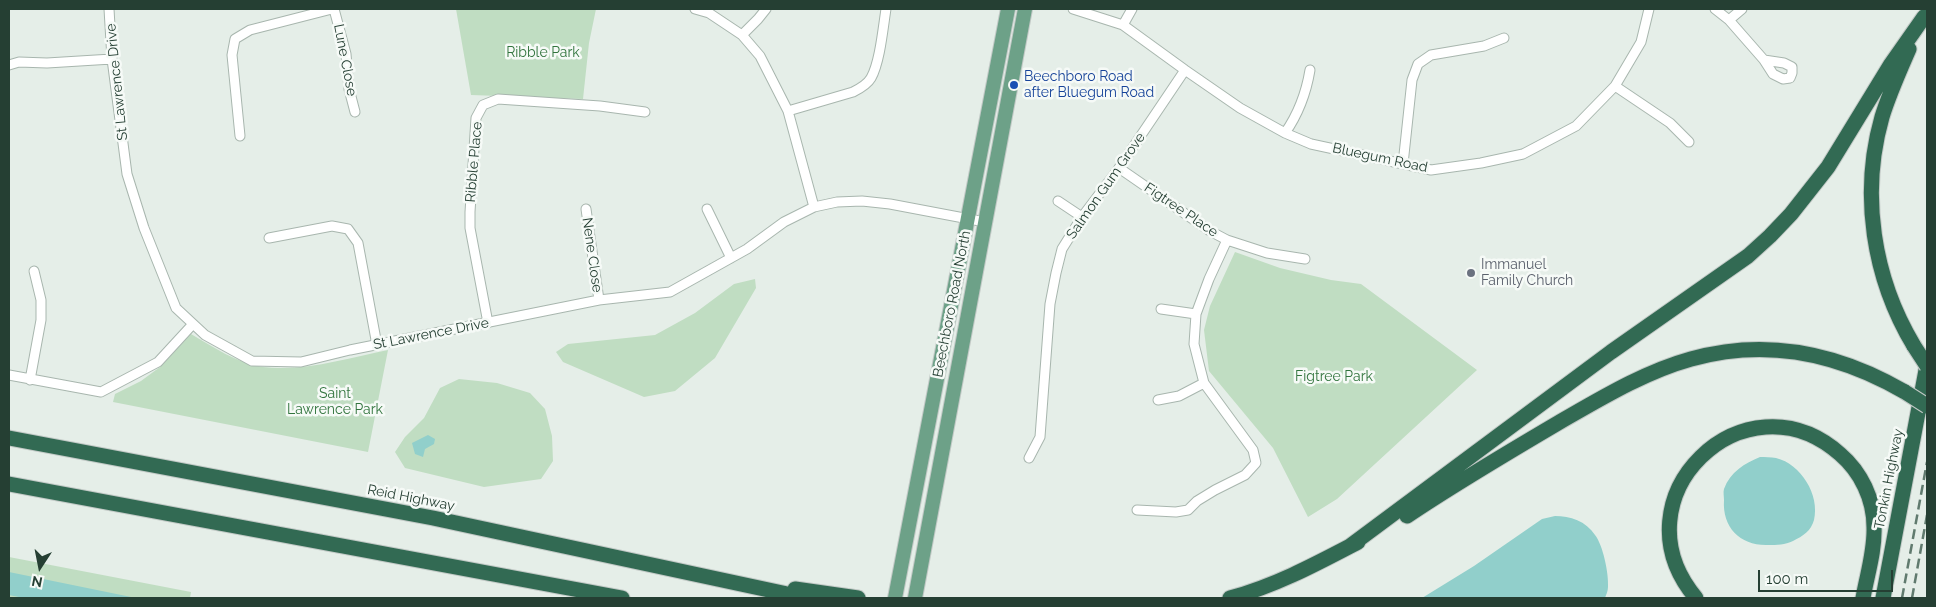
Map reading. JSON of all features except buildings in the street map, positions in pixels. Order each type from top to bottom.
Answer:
[{"type":"highway","points":[[1926,14],[1889,94],[1881,118],[1875,150],[1871,192],[1875,241],[1880,266],[1896,313],[1927,365]]},
{"type":"highway","points":[[1350,546],[1612,352],[1748,256],[1770,236],[1810,191],[1828,167],[1891,64],[1926,14]]},
{"type":"highway","points":[[1230,598],[1247,594],[1306,570],[1397,523],[1465,477],[1587,407],[1660,370],[1691,359],[1754,350],[1786,350],[1818,356],[1849,364],[1879,376],[1927,406]]},
{"type":"highway","name":"Tonkin Highway","points":[[1883,598],[1927,365]]},
{"type":"highway","points":[[1696,598],[1680,576],[1671,547],[1670,516],[1678,487],[1695,462],[1719,442],[1747,430],[1778,428],[1808,434],[1834,449],[1846,459],[1864,484],[1873,513],[1874,543],[1863,598]]},
{"type":"highway","name":"Reid Highway","points":[[9,438],[433,518],[806,598]]},
{"type":"highway","points":[[9,484],[622,598]]},
{"type":"highway","points":[[530,539],[624,560],[858,598]]},
{"type":"main road","name":"Beechboro Road North","points":[[896,595],[1008,9]]},
{"type":"main road","name":"Beechboro Road North","points":[[915,597],[1024,9]]},
{"type":"street","name":"St Lawrence Drive","points":[[109,9],[112,59],[127,174],[144,228],[176,308],[205,335],[252,361],[301,362],[599,300],[670,292],[732,258],[784,222],[814,207],[837,202],[862,201],[890,204],[985,222]]},
{"type":"street","points":[[240,136],[232,55],[235,39],[250,30],[333,9]]},
{"type":"street","name":"Lune Close","points":[[333,9],[346,54],[349,89],[355,112]]},
{"type":"street","points":[[695,9],[708,12],[742,35],[760,56],[788,111],[814,207]]},
{"type":"street","points":[[742,35],[766,9]]},
{"type":"street","points":[[788,111],[853,92],[870,79],[875,66],[886,9]]},
{"type":"street","name":"Bluegum Road","points":[[1072,9],[1123,25],[1240,108],[1285,133],[1310,144],[1432,170],[1481,163],[1522,154],[1576,126],[1615,86],[1641,42],[1649,9]]},
{"type":"street","points":[[1123,25],[1132,9]]},
{"type":"street","points":[[1715,9],[1729,20],[1764,60]]},
{"type":"street","points":[[1729,20],[1742,9]]},
{"type":"street","points":[[1403,164],[1412,80],[1418,64],[1430,55],[1484,46],[1504,38]]},
{"type":"street","points":[[9,65],[19,62],[47,63],[112,59]]},
{"type":"street","name":"Salmon Gum Grove","points":[[1029,458],[1040,437],[1050,304],[1062,249],[1184,70]]},
{"type":"street","points":[[1285,133],[1307,92],[1310,70]]},
{"type":"street","points":[[1615,86],[1670,123],[1689,142]]},
{"type":"street","name":"Ribble Place","points":[[488,323],[470,228],[476,118],[483,104],[498,99],[600,106],[645,112]]},
{"type":"street","name":"Figtree Place","points":[[1119,168],[1210,231],[1227,240],[1267,254],[1305,259]]},
{"type":"street","points":[[1058,201],[1082,217]]},
{"type":"street","name":"Nene Close","points":[[586,209],[599,300]]},
{"type":"street","points":[[707,209],[732,258]]},
{"type":"street","points":[[269,238],[332,226],[348,229],[358,243],[377,345]]},
{"type":"street","points":[[1138,510],[1176,512],[1188,510],[1197,501],[1245,475],[1256,463],[1253,450],[1204,383],[1194,344],[1196,314],[1209,279],[1227,240]]},
{"type":"street","points":[[30,380],[41,320],[41,300],[34,271]]},
{"type":"street","points":[[1161,309],[1196,314]]},
{"type":"street","points":[[9,375],[101,392],[158,362],[192,324]]},
{"type":"street","points":[[1158,400],[1179,396],[1204,383]]},
{"type":"green space","name":"Ribble Park","points":[[456,9],[596,9],[589,43],[583,99],[471,95]]},
{"type":"green space","name":"Figtree Park","points":[[1235,252],[1280,268],[1331,280],[1361,284],[1477,370],[1337,499],[1308,517],[1273,448],[1209,371],[1204,330],[1210,306]]},
{"type":"green space","points":[[755,279],[756,288],[715,358],[675,391],[644,397],[563,362],[556,352],[568,344],[655,335],[695,313],[734,284]]},
{"type":"green space","name":"Saint Lawrence Park","points":[[191,334],[235,358],[263,367],[294,368],[310,366],[388,350],[368,452],[113,402],[115,394],[141,381],[160,367]]},
{"type":"green space","points":[[459,379],[497,383],[530,393],[545,409],[552,436],[553,461],[541,479],[484,487],[405,468],[395,452],[405,437],[424,418],[440,388]]},
{"type":"green space","points":[[9,557],[191,592],[190,598],[9,598]]},
{"type":"water","points":[[428,435],[435,439],[434,444],[425,449],[423,457],[415,454],[412,443]]},
{"type":"water","points":[[1760,457],[1770,457],[1785,461],[1801,474],[1811,491],[1815,510],[1813,524],[1806,533],[1790,542],[1758,545],[1749,542],[1735,533],[1726,519],[1724,489],[1727,483],[1739,469]]},
{"type":"water","points":[[1555,516],[1572,518],[1582,523],[1591,530],[1598,540],[1603,552],[1608,575],[1608,588],[1605,598],[1422,598],[1474,566],[1542,519]]},
{"type":"water","points":[[9,572],[136,598],[24,598],[9,595]]},
{"type":"railway","points":[[1902,598],[1927,462]]},
{"type":"railway","points":[[1912,598],[1927,515]]},
{"type":"place","name":"Beechboro Road after Bluegum Road","points":[[1014,85]]},
{"type":"place","name":"Immanuel Family Church","points":[[1471,273]]}]
